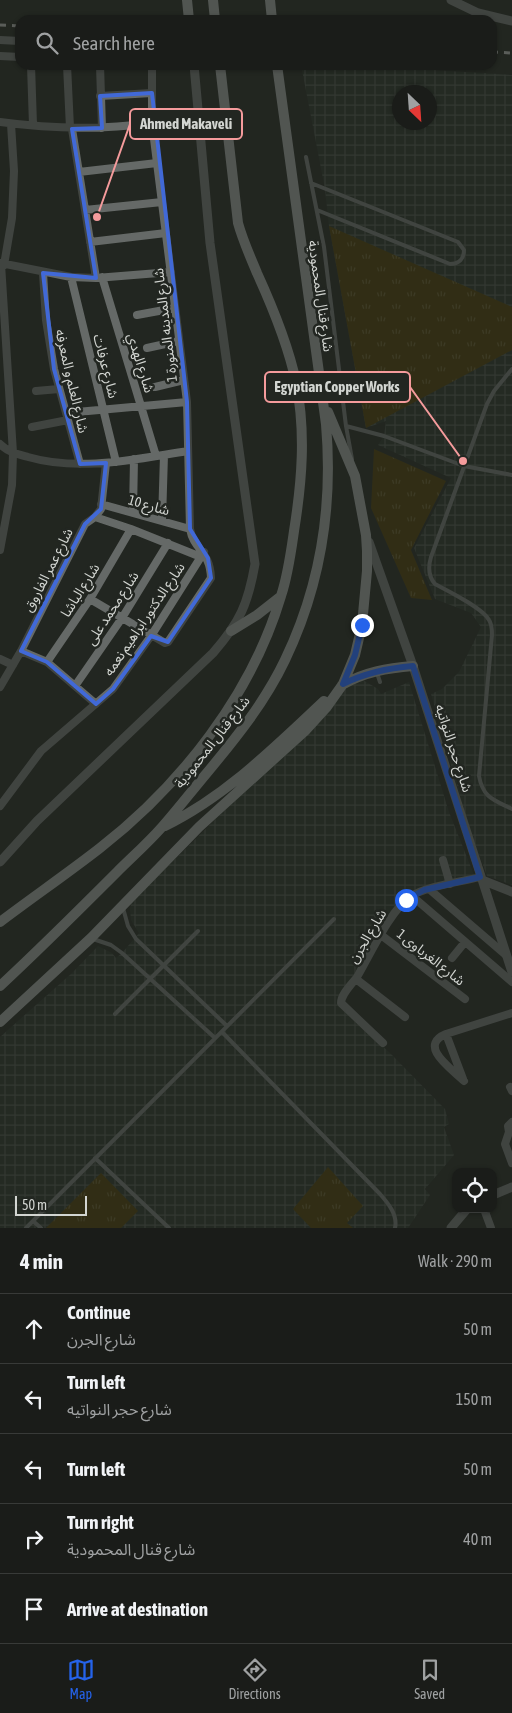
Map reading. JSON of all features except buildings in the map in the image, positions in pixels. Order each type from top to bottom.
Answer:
[{"type":"main road","points":[[187,0],[188,15]]},
{"type":"main road","points":[[213,0],[214,15]]},
{"type":"main road","points":[[270,0],[272,15]]},
{"type":"main road","name":"شارع قنال المحمودية","points":[[0,922],[101,847],[146,807],[206,741],[239,693],[265,642],[281,596],[301,486],[301,422],[296,382],[287,347],[245,247],[238,223],[221,70]]},
{"type":"main road","name":"شارع قنال المحمودية","points":[[0,986],[162,827],[252,716],[275,679],[302,619],[317,572],[326,522],[328,448],[278,70]]},
{"type":"main road","points":[[323,400],[355,476]]},
{"type":"main road","name":"شارع قنال المحمودية","points":[[0,1022],[91,938],[199,827],[316,719],[343,684],[355,655],[362,625],[367,571],[366,535],[355,476]]},
{"type":"main road","points":[[231,631],[257,615],[281,596]]},
{"type":"main road","points":[[162,827],[217,796],[260,760],[343,684],[377,671],[413,666]]},
{"type":"street","points":[[451,0],[486,15]]},
{"type":"street","points":[[497,17],[512,21]]},
{"type":"street","points":[[0,40],[15,41]]},
{"type":"street","points":[[0,56],[15,57]]},
{"type":"street","points":[[31,70],[34,125]]},
{"type":"street","name":"شارع الهدي","points":[[67,70],[71,128],[90,242],[99,277],[141,406],[160,455],[162,521]]},
{"type":"street","points":[[100,70],[102,128]]},
{"type":"street","name":"شارع المدينه المنورة 1","points":[[151,636],[164,643],[168,642],[211,578],[211,567],[195,543],[190,529],[186,402],[152,123],[152,70]]},
{"type":"street","points":[[0,862],[44,814],[213,653],[242,614],[250,591],[255,564],[210,243],[194,70]]},
{"type":"street","points":[[100,96],[152,93]]},
{"type":"street","points":[[0,122],[71,128],[102,128],[152,123]]},
{"type":"street","points":[[0,550],[12,485],[13,453],[2,264],[12,218],[14,171],[11,124]]},
{"type":"street","points":[[79,172],[157,163]]},
{"type":"street","points":[[85,210],[162,202]]},
{"type":"street","points":[[90,242],[166,233]]},
{"type":"street","points":[[2,264],[71,277],[171,272]]},
{"type":"street","name":"شارع العلم و المعرفه","points":[[43,273],[46,320],[54,369],[80,464]]},
{"type":"street","name":"شارع عرفات","points":[[71,277],[116,462]]},
{"type":"street","points":[[137,315],[175,308]]},
{"type":"street","points":[[148,348],[179,341]]},
{"type":"street","points":[[155,387],[184,380]]},
{"type":"street","points":[[36,390],[59,389]]},
{"type":"street","points":[[32,427],[103,409],[186,402]]},
{"type":"street","points":[[0,444],[13,453],[46,462],[80,464],[116,462],[188,451]]},
{"type":"street","points":[[133,513],[134,459]]},
{"type":"street","name":"شارع عمر الفاروق","points":[[0,687],[21,651],[85,524],[95,517],[101,509],[106,463]]},
{"type":"street","name":"شارع 10","points":[[101,504],[190,529]]},
{"type":"street","points":[[95,517],[202,555]]},
{"type":"street","name":"شارع الباشا","points":[[47,662],[90,599],[132,529]]},
{"type":"street","name":"شارع حجر النواتيه","points":[[366,535],[413,666],[512,972]]},
{"type":"street","name":"شارع محمد على","points":[[75,686],[122,618],[168,543]]},
{"type":"street","name":"شارع الدكتور ابراهيم نعمه","points":[[0,806],[41,751],[113,689],[151,636],[202,555]]},
{"type":"street","points":[[90,599],[151,636]]},
{"type":"street","points":[[21,651],[47,662],[96,704]]},
{"type":"street","points":[[0,659],[13,665]]},
{"type":"street","points":[[443,860],[450,884]]},
{"type":"street","points":[[481,879],[512,892]]},
{"type":"street","name":"شارع الجرن","points":[[383,1043],[341,1002],[341,999],[356,979],[400,904],[412,896],[429,889],[481,879]]},
{"type":"street","points":[[429,889],[507,956]]},
{"type":"street","points":[[412,896],[512,982]]},
{"type":"street","name":"شارع الغرباوى 1","points":[[382,935],[464,999]]},
{"type":"street","points":[[452,958],[465,942]]},
{"type":"street","points":[[356,979],[405,1017]]},
{"type":"street","points":[[446,1034],[464,1081],[434,1050],[437,1040],[446,1034],[512,1013]]},
{"type":"street","points":[[512,1122],[508,1126],[509,1132],[505,1143],[512,1164]]},
{"type":"street","points":[[497,1194],[512,1188]]},
{"type":"street","points":[[451,1228],[464,1213]]},
{"type":"street","points":[[485,1213],[491,1228]]},
{"type":"lane","name":"شارع قنال المحمودية","points":[[306,157],[324,247],[346,426],[355,476]]},
{"type":"lane","points":[[311,183],[458,242],[464,250],[463,257],[458,262],[450,264],[317,210]]},
{"type":"lane","points":[[512,369],[494,391],[487,404],[429,565],[429,573],[436,584],[486,614],[491,624],[492,636],[479,776],[480,783],[488,796],[493,801],[512,809]]},
{"type":"lane","points":[[346,426],[384,436],[464,466],[512,475]]},
{"type":"lane","points":[[377,671],[380,682]]},
{"type":"lane","points":[[123,904],[125,919],[131,932],[141,944],[227,1026]]},
{"type":"lane","points":[[26,1228],[334,919]]},
{"type":"lane","points":[[115,1014],[198,931]]},
{"type":"lane","points":[[91,938],[117,949],[215,1038]]},
{"type":"lane","points":[[222,1032],[389,1204],[395,1217],[395,1228]]},
{"type":"lane","points":[[96,1158],[168,1228]]},
{"type":"lane","points":[[34,1220],[41,1228]]},
{"type":"highlighted area","points":[[152,93],[187,402],[190,529],[208,558],[211,578],[168,642],[151,636],[113,689],[96,704],[47,662],[21,651],[85,524],[101,509],[106,463],[80,464],[54,369],[43,273],[96,278],[72,129],[102,128],[100,96]]},
{"type":"shaded area","points":[[302,70],[434,70],[512,75],[512,885],[487,876],[468,825],[431,694],[442,689],[459,672],[481,627],[471,613],[435,599],[414,548],[451,478],[378,445],[384,436],[386,421],[366,428],[329,226],[325,189]]},
{"type":"shaded area","points":[[363,680],[378,689],[381,694],[409,682],[449,812],[474,875],[405,893],[397,902],[337,1003],[445,1109],[449,1124],[444,1127],[454,1155],[425,1189],[430,1195],[408,1228],[0,1228],[0,1037],[72,973],[98,946],[112,953],[116,958],[122,953],[139,933],[131,920],[131,903],[344,688]]},
{"type":"green space","points":[[329,226],[512,307],[512,350],[366,428]]},
{"type":"green space","points":[[374,449],[446,481],[411,550],[432,600],[411,598],[371,508]]},
{"type":"green space","points":[[328,1167],[363,1206],[347,1223],[353,1228],[311,1228],[293,1209]]},
{"type":"green space","points":[[101,1173],[138,1211],[121,1228],[46,1228]]},
{"type":"railway","points":[[0,25],[15,26]]},
{"type":"railway","points":[[497,52],[512,53]]},
{"type":"place","name":"Ahmed Makaveli","points":[[97,217]]},
{"type":"place","name":"Egyptian Copper Works","points":[[463,461]]},
{"type":"route","points":[[362,625],[355,655],[343,684],[365,674],[413,666],[480,877],[424,890],[406,900]]}]
